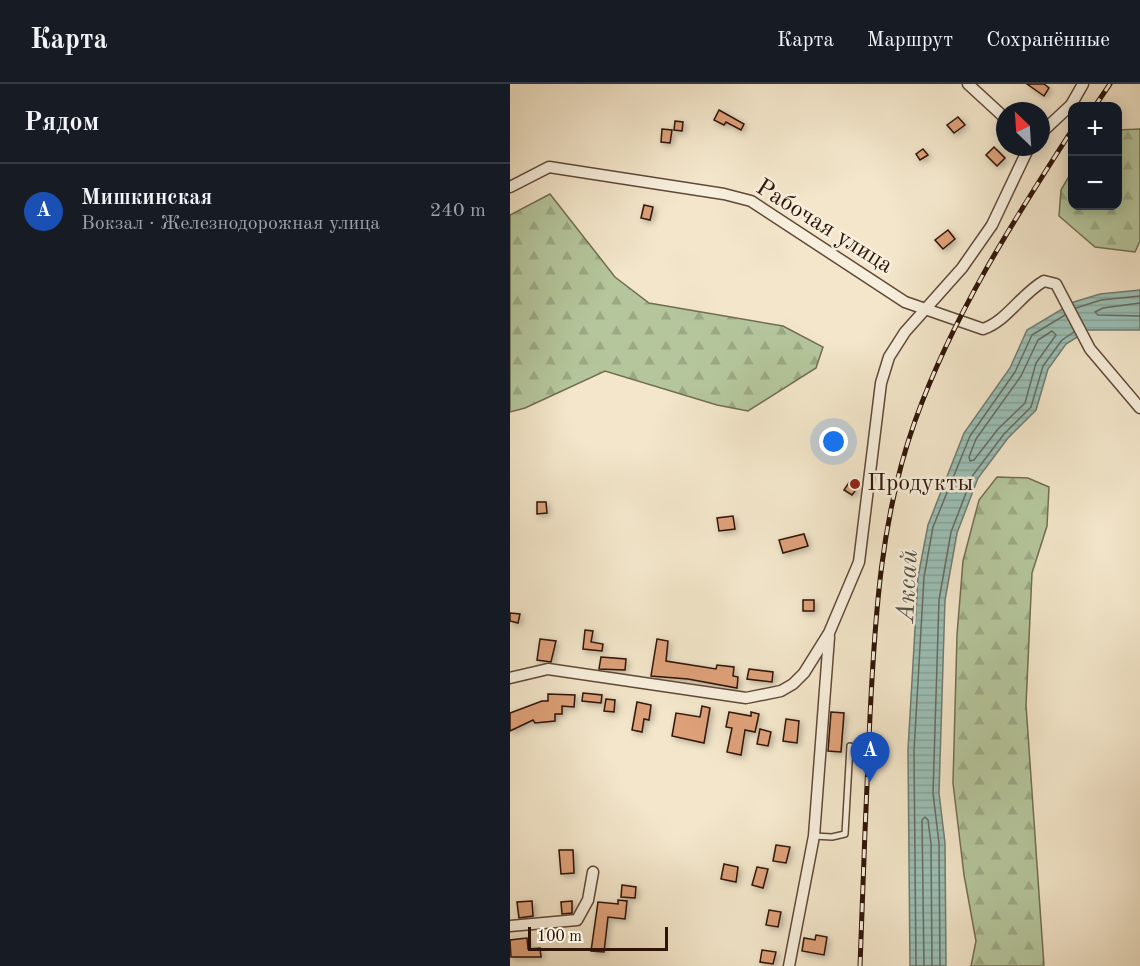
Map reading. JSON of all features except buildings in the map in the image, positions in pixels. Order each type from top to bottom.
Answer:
[{"type":"street","points":[[968,84],[996,110]]},
{"type":"street","points":[[1050,125],[1071,105],[1083,84]]},
{"type":"street","points":[[510,678],[548,669],[746,699],[781,691],[804,673],[829,633],[859,562],[879,402],[889,357],[905,332],[962,268],[992,225],[1025,156]]},
{"type":"street","name":"Рабочая улица","points":[[510,187],[549,166],[724,194],[750,201],[905,302],[983,329],[994,325],[1013,304],[1044,281],[1056,284],[1090,349],[1140,408]]},
{"type":"street","points":[[789,966],[814,836],[829,633]]},
{"type":"street","points":[[510,926],[577,920],[588,900],[593,872]]},
{"type":"lane","points":[[814,836],[832,837],[845,834],[850,746]]},
{"type":"green space","points":[[1140,129],[1140,241],[1135,252],[1095,247],[1059,216],[1061,190],[1068,178],[1068,210],[1122,210],[1122,130]]},
{"type":"green space","points":[[550,194],[615,277],[649,303],[783,326],[823,347],[816,368],[748,411],[717,405],[605,371],[525,408],[510,412],[510,215]]},
{"type":"green space","points":[[997,477],[1028,478],[1049,487],[1047,526],[1032,573],[1026,705],[1044,966],[971,966],[976,941],[964,875],[953,783],[957,635],[963,561],[979,500]]},
{"type":"water","points":[[1140,290],[1140,330],[1088,330],[1066,344],[1048,369],[1036,410],[1008,438],[978,478],[957,533],[945,600],[939,793],[945,843],[946,966],[910,966],[908,750],[918,577],[928,525],[964,433],[1010,368],[1027,330],[1074,302],[1100,294]]},
{"type":"railway","points":[[1098,102],[1110,84]]},
{"type":"railway","points":[[860,966],[874,641],[877,604],[894,493],[915,421],[947,344],[985,271],[1068,136]]},
{"type":"place","name":"Продукты","points":[[855,484]]},
{"type":"place","name":"Мишкинская","points":[[870,782]]},
{"type":"water label","name":"Аксай","points":[[908,586]]}]
